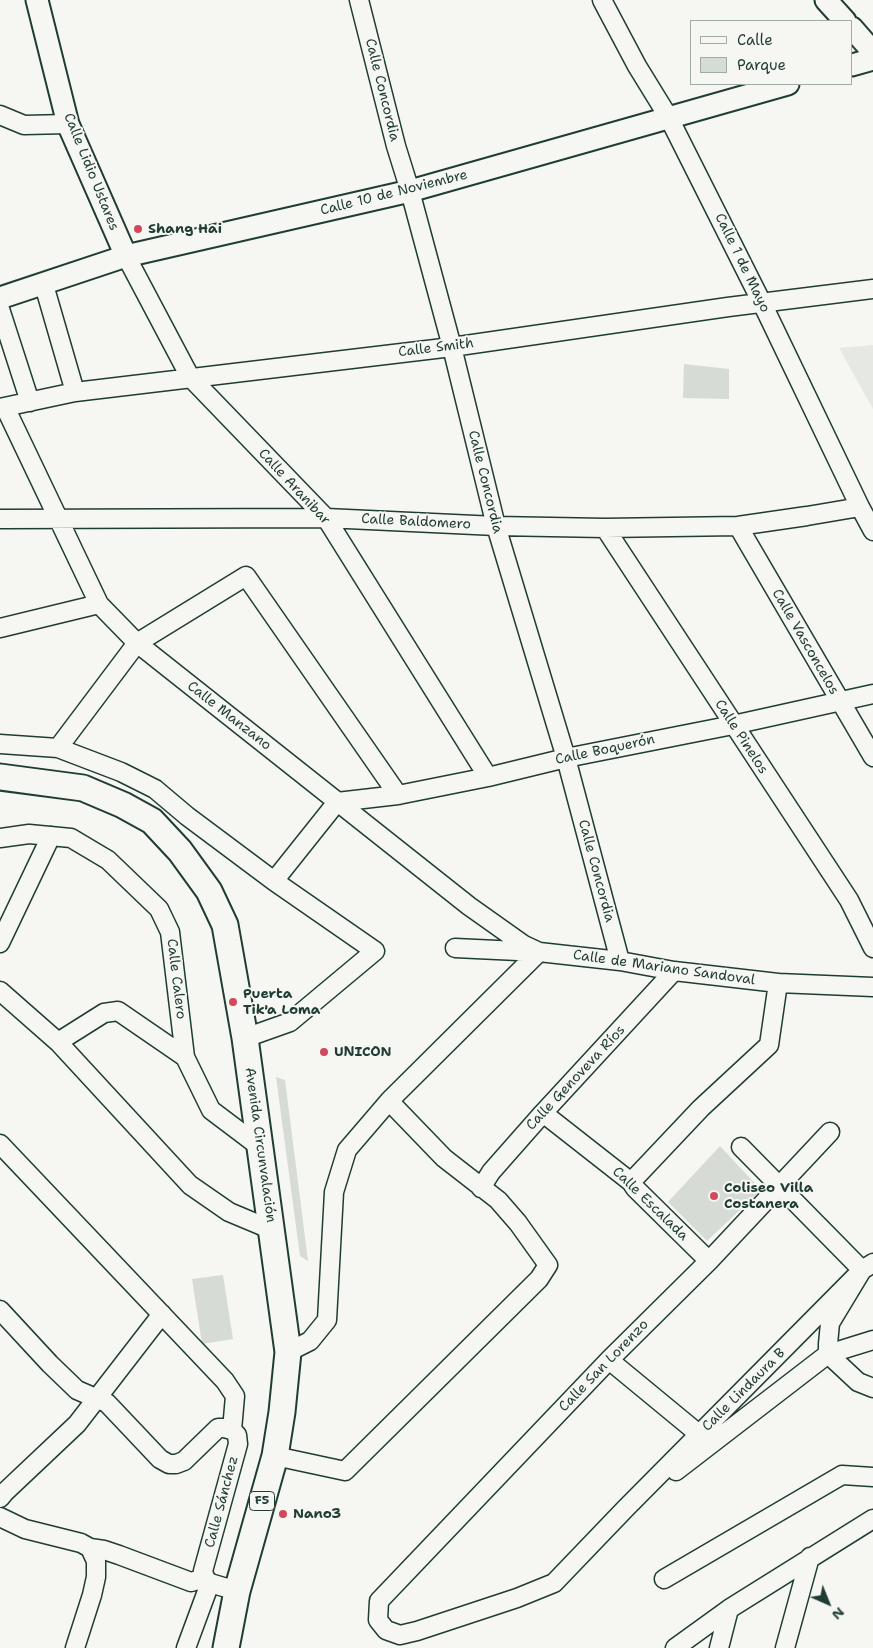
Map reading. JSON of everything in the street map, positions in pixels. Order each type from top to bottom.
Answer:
[{"type":"highway","name":"Avenida Circunvalación","points":[[0,778],[83,788],[123,805],[152,821],[180,851],[208,891],[225,925],[245,1038],[288,1352],[275,1456],[237,1591],[232,1646]]},
{"type":"main road","name":"Calle Lidio Ustares","points":[[37,0],[68,124],[126,256]]},
{"type":"main road","points":[[826,0],[844,20]]},
{"type":"main road","points":[[853,29],[873,52]]},
{"type":"main road","points":[[853,65],[873,59]]},
{"type":"main road","name":"Calle 10 de Noviembre","points":[[0,298],[44,285],[126,256],[410,191],[785,85]]},
{"type":"street","name":"Calle Concordia","points":[[359,0],[396,146],[452,347],[496,526],[566,758],[620,961]]},
{"type":"street","name":"Calle 1 de Mayo","points":[[602,0],[637,66],[670,118],[873,531]]},
{"type":"street","points":[[0,115],[24,125],[68,124]]},
{"type":"street","name":"Calle Aranibar","points":[[126,256],[190,377],[326,518],[488,777]]},
{"type":"street","points":[[44,285],[75,392]]},
{"type":"street","name":"Calle Smith","points":[[2,407],[75,392],[452,347],[762,303],[873,290]]},
{"type":"street","points":[[0,309],[30,402]]},
{"type":"street","name":"Calle Manzano","points":[[2,407],[99,604],[137,644],[469,906],[524,945],[539,952]]},
{"type":"street","name":"Calle Baldomero","points":[[0,519],[326,518],[496,526],[605,528],[738,526],[860,506]]},
{"type":"street","name":"Calle Vasconcelos","points":[[738,526],[873,757]]},
{"type":"street","name":"Calle Pinelos","points":[[605,528],[849,900],[873,948]]},
{"type":"street","points":[[58,748],[137,644],[246,576],[398,795]]},
{"type":"street","points":[[0,628],[99,604]]},
{"type":"street","name":"Calle Boquerón","points":[[337,802],[398,795],[488,777],[566,758],[733,725],[873,694]]},
{"type":"street","points":[[0,744],[58,748],[121,772],[155,789],[187,816],[274,881],[375,951],[290,1022],[245,1038]]},
{"type":"street","points":[[274,881],[337,802]]},
{"type":"street","name":"Calle Calero","points":[[0,838],[29,834],[71,838],[108,860],[159,909],[170,932],[185,1057],[211,1110],[260,1147]]},
{"type":"street","points":[[0,943],[51,836]]},
{"type":"street","name":"Calle de Mariano Sandoval","points":[[455,948],[539,952],[778,983],[873,987]]},
{"type":"street","points":[[288,1352],[310,1341],[327,1320],[334,1192],[346,1150],[389,1101],[539,952]]},
{"type":"street","name":"Calle Genoveva Ríos","points":[[481,1188],[491,1172],[543,1113],[674,971]]},
{"type":"street","points":[[631,1182],[701,1108],[769,1045],[778,983]]},
{"type":"street","points":[[0,991],[58,1042],[190,1185],[229,1212],[272,1230]]},
{"type":"street","points":[[58,1042],[104,1013],[118,1011],[185,1057]]},
{"type":"street","points":[[275,1456],[345,1471],[539,1279],[548,1265],[518,1223],[498,1200],[444,1158],[389,1101]]},
{"type":"street","name":"Calle Escalada","points":[[543,1113],[631,1182],[709,1260]]},
{"type":"street","name":"Calle San Lorenzo","points":[[380,1601],[609,1360],[709,1260],[830,1132]]},
{"type":"street","name":"Calle Sánchez","points":[[0,1144],[226,1381],[235,1396],[232,1430],[236,1435],[238,1444],[203,1570],[207,1580],[186,1648]]},
{"type":"street","points":[[741,1147],[779,1185],[868,1266],[830,1323],[828,1354],[858,1382],[873,1388]]},
{"type":"street","name":"Calle Lindaura B","points":[[380,1601],[378,1620],[386,1630],[400,1635],[517,1598],[554,1583],[625,1509],[868,1266]]},
{"type":"street","points":[[0,1310],[77,1390],[107,1403],[160,1458],[169,1464],[184,1461],[218,1428],[232,1430]]},
{"type":"street","points":[[0,1498],[76,1424],[162,1314]]},
{"type":"street","name":"Calle Lindaura B","points":[[625,1509],[828,1354],[873,1340]]},
{"type":"street","points":[[609,1360],[700,1435]]},
{"type":"street","points":[[664,1579],[842,1475],[873,1477]]},
{"type":"street","points":[[0,1517],[25,1529],[80,1543],[90,1548],[104,1550],[191,1582],[207,1580],[237,1591]]},
{"type":"street","points":[[675,1648],[729,1609],[873,1519]]},
{"type":"street","points":[[75,1648],[96,1577],[96,1561],[90,1548]]},
{"type":"street","points":[[785,1648],[810,1557]]},
{"type":"street","points":[[719,1648],[729,1609]]},
{"type":"shaded area","points":[[873,345],[873,409],[839,348]]},
{"type":"green space","points":[[684,364],[729,369],[729,399],[683,398]]},
{"type":"green space","points":[[276,1077],[285,1080],[308,1261],[300,1256]]},
{"type":"green space","name":"Coliseo Villa Costanera","points":[[720,1146],[761,1190],[707,1241],[668,1202]]},
{"type":"green space","points":[[223,1275],[233,1339],[202,1344],[192,1279]]},
{"type":"place","name":"Shang Hai","points":[[138,229]]},
{"type":"place","name":"Puerta Tik'a Loma","points":[[233,1002]]},
{"type":"place","name":"UNICON","points":[[324,1052]]},
{"type":"place","name":"Coliseo Villa Costanera","points":[[714,1196]]},
{"type":"place","name":"Nano3","points":[[283,1514]]}]
